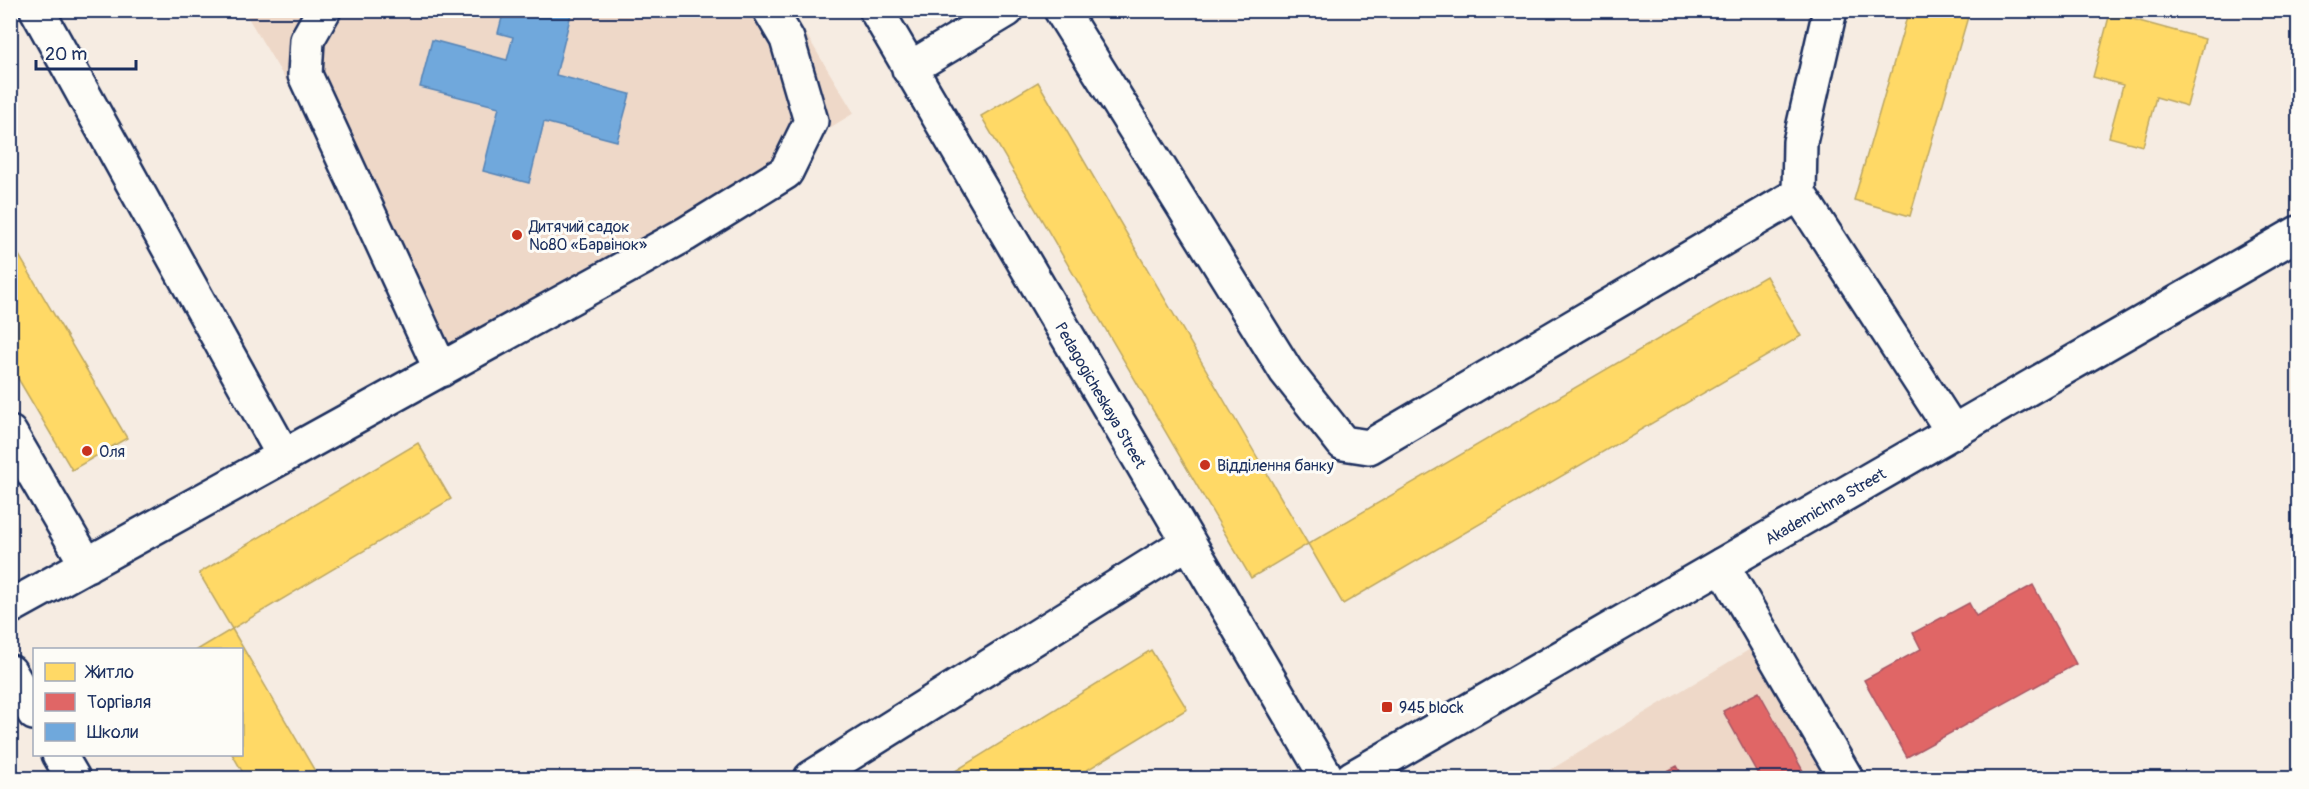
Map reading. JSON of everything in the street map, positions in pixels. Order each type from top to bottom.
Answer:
[{"type":"main road","points":[[37,10],[285,456]]},
{"type":"main road","points":[[324,10],[307,40],[305,75],[441,370]]},
{"type":"main road","points":[[10,607],[686,234],[786,172],[811,121],[787,39],[770,10]]},
{"type":"main road","name":"Pedagogicheskaya Street","points":[[876,10],[1327,778]]},
{"type":"main road","points":[[909,69],[1007,10]]},
{"type":"main road","points":[[1061,10],[1286,371],[1343,443],[1369,447],[1799,195]]},
{"type":"main road","points":[[1830,10],[1800,142],[1799,195],[1953,432]]},
{"type":"main road","name":"Akademichna Street","points":[[1352,778],[2298,234]]},
{"type":"main road","points":[[10,433],[87,565]]},
{"type":"main road","points":[[811,778],[1188,542]]},
{"type":"main road","points":[[1722,565],[1846,778]]},
{"type":"main road","points":[[10,672],[33,711]]},
{"type":"main road","points":[[59,756],[72,778]]},
{"type":"shaded area","name":"Дитячий садок №80 «Барвінок»","points":[[244,11],[792,11],[854,113],[453,357]]},
{"type":"shaded area","points":[[1752,648],[1830,778],[1537,778]]},
{"type":"building: Житло","points":[[1909,10],[1970,10],[1910,216],[1854,200]]},
{"type":"building: Житло","points":[[2110,13],[2205,39],[2187,106],[2156,97],[2143,146],[2109,137],[2123,85],[2093,77]]},
{"type":"building: Житло","points":[[1038,82],[1308,544],[1251,578],[981,116]]},
{"type":"building: Житло","points":[[10,240],[127,438],[72,470],[10,365]]},
{"type":"building: Житло","points":[[1766,276],[1801,336],[1343,604],[1308,544]]},
{"type":"building: Житло","points":[[418,443],[451,499],[232,629],[199,573]]},
{"type":"building: Житло","points":[[232,629],[319,778],[246,778],[233,756],[243,756],[243,648],[200,648]]},
{"type":"building: Житло","points":[[1151,650],[1187,709],[1074,778],[944,778]]},
{"type":"building: Торгівля","points":[[2033,585],[2076,664],[1907,757],[1864,680],[1921,649],[1913,633],[1969,603],[1976,616]]},
{"type":"building: Торгівля","points":[[1759,692],[1807,778],[1760,778],[1723,711]]},
{"type":"building: Торгівля","points":[[1677,766],[1684,778],[1654,778]]},
{"type":"building: Школи","points":[[504,10],[572,10],[556,75],[630,94],[617,141],[544,122],[529,183],[483,171],[499,107],[420,87],[432,40],[507,60],[513,37],[498,33]]},
{"type":"place","name":"Дитячий садок №80 «Барвінок»","points":[[517,235]]},
{"type":"place","name":"Оля","points":[[87,451]]},
{"type":"place","name":"Відділення банку","points":[[1205,465]]},
{"type":"place","name":"945 block","points":[[1387,707]]}]
